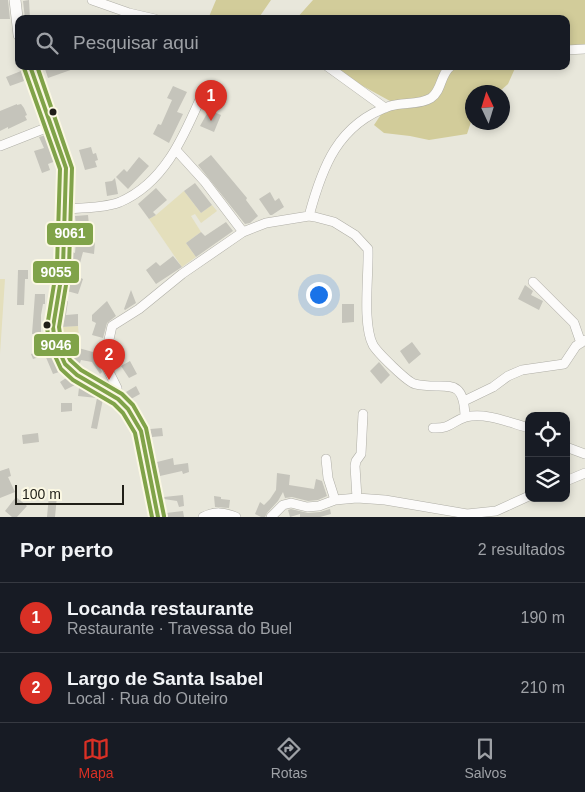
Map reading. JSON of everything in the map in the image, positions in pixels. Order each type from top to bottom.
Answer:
[{"type":"main road","points":[[15,0],[17,15]]},
{"type":"main road","points":[[31,70],[66,168],[66,209],[62,267],[54,322],[55,342],[65,364],[77,375],[118,398],[128,409],[141,432],[158,517]]},
{"type":"street","points":[[92,0],[138,15]]},
{"type":"street","points":[[570,50],[585,48]]},
{"type":"street","points":[[333,70],[385,108]]},
{"type":"street","points":[[308,216],[326,163],[342,138],[357,123],[385,108],[398,103],[430,100],[436,94],[446,70]]},
{"type":"street","points":[[66,209],[119,202],[141,190],[160,172],[176,150],[201,97]]},
{"type":"street","points":[[0,146],[52,126]]},
{"type":"street","points":[[176,150],[205,182],[243,232]]},
{"type":"street","points":[[118,398],[117,388],[104,362],[112,326],[139,310],[182,274],[243,232],[266,223],[308,216],[334,222],[355,235],[368,249],[367,325],[373,345],[389,363],[413,384],[449,386],[460,392],[464,401],[464,418]]},
{"type":"street","points":[[464,401],[522,370],[564,364],[576,346],[583,341],[574,323],[533,282]]},
{"type":"street","points":[[358,498],[355,466],[360,454],[363,414]]},
{"type":"street","points":[[433,428],[444,429],[464,418],[484,416],[525,427]]},
{"type":"street","points":[[570,448],[585,454]]},
{"type":"street","points":[[326,459],[328,478],[335,500]]},
{"type":"street","points":[[570,479],[585,473]]},
{"type":"street","points":[[271,517],[283,505],[291,503],[306,507],[319,506],[335,500],[358,498],[385,500],[467,514],[496,512],[525,497]]},
{"type":"street","points":[[203,517],[210,513],[223,512],[236,517]]},
{"type":"shaded area","points":[[216,0],[271,0],[261,15],[210,15]]},
{"type":"shaded area","points":[[313,0],[585,0],[585,49],[570,52],[570,15],[300,15]]},
{"type":"shaded area","points":[[340,70],[514,70],[507,85],[465,85],[465,130],[468,130],[467,134],[429,140],[384,133],[374,125],[390,101],[361,85]]},
{"type":"shaded area","points":[[184,191],[201,213],[212,205],[217,211],[201,223],[195,214],[191,216],[201,232],[186,243],[196,257],[182,267],[149,219]]},
{"type":"shaded area","points":[[0,279],[5,279],[0,354]]},
{"type":"shaded area","points":[[78,326],[79,337],[59,339],[58,327]]},
{"type":"building","points":[[0,0],[8,0],[10,19],[0,19]]},
{"type":"building","points":[[29,0],[30,15],[25,15],[23,1]]},
{"type":"building","points":[[45,70],[71,70],[48,78]]},
{"type":"building","points":[[21,71],[24,81],[10,86],[6,77]]},
{"type":"building","points":[[173,86],[187,92],[177,112],[183,114],[169,143],[153,134],[158,124],[161,125],[172,100],[167,98]]},
{"type":"building","points":[[21,104],[24,108],[27,120],[0,131],[0,111]]},
{"type":"building","points":[[209,110],[221,115],[214,132],[200,126]]},
{"type":"building","points":[[46,135],[56,161],[48,164],[50,170],[42,173],[34,151],[44,148],[39,137]]},
{"type":"building","points":[[91,147],[93,154],[96,153],[98,160],[95,161],[97,167],[85,170],[79,150]]},
{"type":"building","points":[[211,155],[247,198],[246,200],[258,216],[250,223],[245,224],[198,165]]},
{"type":"building","points":[[139,157],[149,166],[128,189],[116,177],[124,169],[127,172]]},
{"type":"building","points":[[115,178],[118,194],[107,196],[105,182],[112,181]]},
{"type":"building","points":[[195,183],[212,205],[201,213],[184,191]]},
{"type":"building","points":[[156,188],[167,200],[153,212],[156,215],[149,219],[138,204]]},
{"type":"building","points":[[270,192],[275,201],[279,198],[284,207],[272,215],[270,215],[259,199]]},
{"type":"building","points":[[88,215],[89,225],[76,226],[75,216]]},
{"type":"building","points":[[226,222],[233,231],[196,257],[186,243],[201,232],[205,236]]},
{"type":"building","points":[[76,241],[95,242],[94,254],[83,252],[80,263],[71,261],[72,252],[75,253]]},
{"type":"building","points":[[173,256],[182,267],[156,284],[146,270],[156,262],[160,266]]},
{"type":"building","points":[[18,270],[28,270],[28,279],[25,279],[24,305],[17,305]]},
{"type":"building","points":[[74,275],[83,279],[78,294],[67,291],[69,280],[72,281]]},
{"type":"building","points":[[525,285],[533,291],[531,295],[543,301],[539,310],[518,299]]},
{"type":"building","points":[[131,290],[136,303],[125,310],[124,309]]},
{"type":"building","points":[[35,294],[45,294],[45,304],[43,304],[41,315],[41,334],[32,334]]},
{"type":"building","points":[[65,301],[68,301],[66,315],[78,314],[78,326],[61,327]]},
{"type":"building","points":[[107,301],[116,316],[107,323],[103,338],[92,335],[96,323],[92,321],[92,315]]},
{"type":"building","points":[[342,304],[354,304],[354,322],[342,323]]},
{"type":"building","points":[[41,341],[52,354],[62,371],[53,374],[45,355],[33,359],[31,354],[39,351],[38,348],[42,346]]},
{"type":"building","points":[[412,342],[421,354],[409,364],[400,351]]},
{"type":"building","points":[[64,344],[93,352],[98,359],[102,372],[100,374],[92,362],[81,360],[79,366],[71,360]]},
{"type":"building","points":[[130,361],[137,374],[129,378],[121,366]]},
{"type":"building","points":[[379,362],[390,375],[381,384],[370,371]]},
{"type":"building","points":[[66,378],[77,384],[65,390],[60,382]]},
{"type":"building","points":[[136,386],[140,394],[131,399],[126,392]]},
{"type":"building","points":[[79,388],[86,389],[103,399],[97,429],[91,428],[97,398],[78,396]]},
{"type":"building","points":[[61,403],[72,403],[72,411],[61,412]]},
{"type":"building","points":[[162,428],[163,436],[152,437],[150,429]]},
{"type":"building","points":[[38,433],[39,442],[23,444],[22,435]]},
{"type":"building","points":[[173,458],[174,465],[188,463],[189,472],[183,474],[182,471],[160,476],[157,462]]},
{"type":"building","points":[[9,468],[11,476],[8,477],[15,492],[0,498],[0,471]]},
{"type":"building","points":[[277,473],[290,475],[289,485],[314,489],[316,479],[322,481],[327,496],[318,500],[308,501],[292,497],[285,498],[283,492],[265,517],[261,517],[255,514],[260,502],[264,505],[276,490]]},
{"type":"building","points":[[49,495],[57,496],[55,517],[47,517]]},
{"type":"building","points":[[183,495],[184,506],[179,507],[177,501],[164,499],[164,497]]},
{"type":"building","points":[[214,496],[230,500],[229,508],[215,507]]},
{"type":"building","points":[[16,497],[27,506],[17,517],[12,517],[5,511]]},
{"type":"building","points":[[330,509],[331,514],[320,517],[300,517],[300,514],[290,517],[288,510],[308,513]]},
{"type":"building","points":[[183,511],[184,517],[166,517],[166,513]]},
{"type":"transit line","name":"9055","points":[[25,70],[60,169],[57,266],[47,327],[49,343],[61,369],[73,380],[114,404],[123,413],[135,433],[152,517]]},
{"type":"transit line","name":"9046","points":[[31,70],[66,168],[63,267],[53,327],[55,342],[65,364],[77,375],[118,399],[128,409],[141,431],[158,517]]},
{"type":"transit line","name":"9061","points":[[38,70],[72,168],[69,267],[59,327],[61,340],[70,360],[81,370],[122,394],[133,405],[146,428],[164,516]]},
{"type":"place","name":"Locanda restaurante","points":[[211,121]]},
{"type":"place","name":"Largo de Santa Isabel","points":[[109,380]]}]
